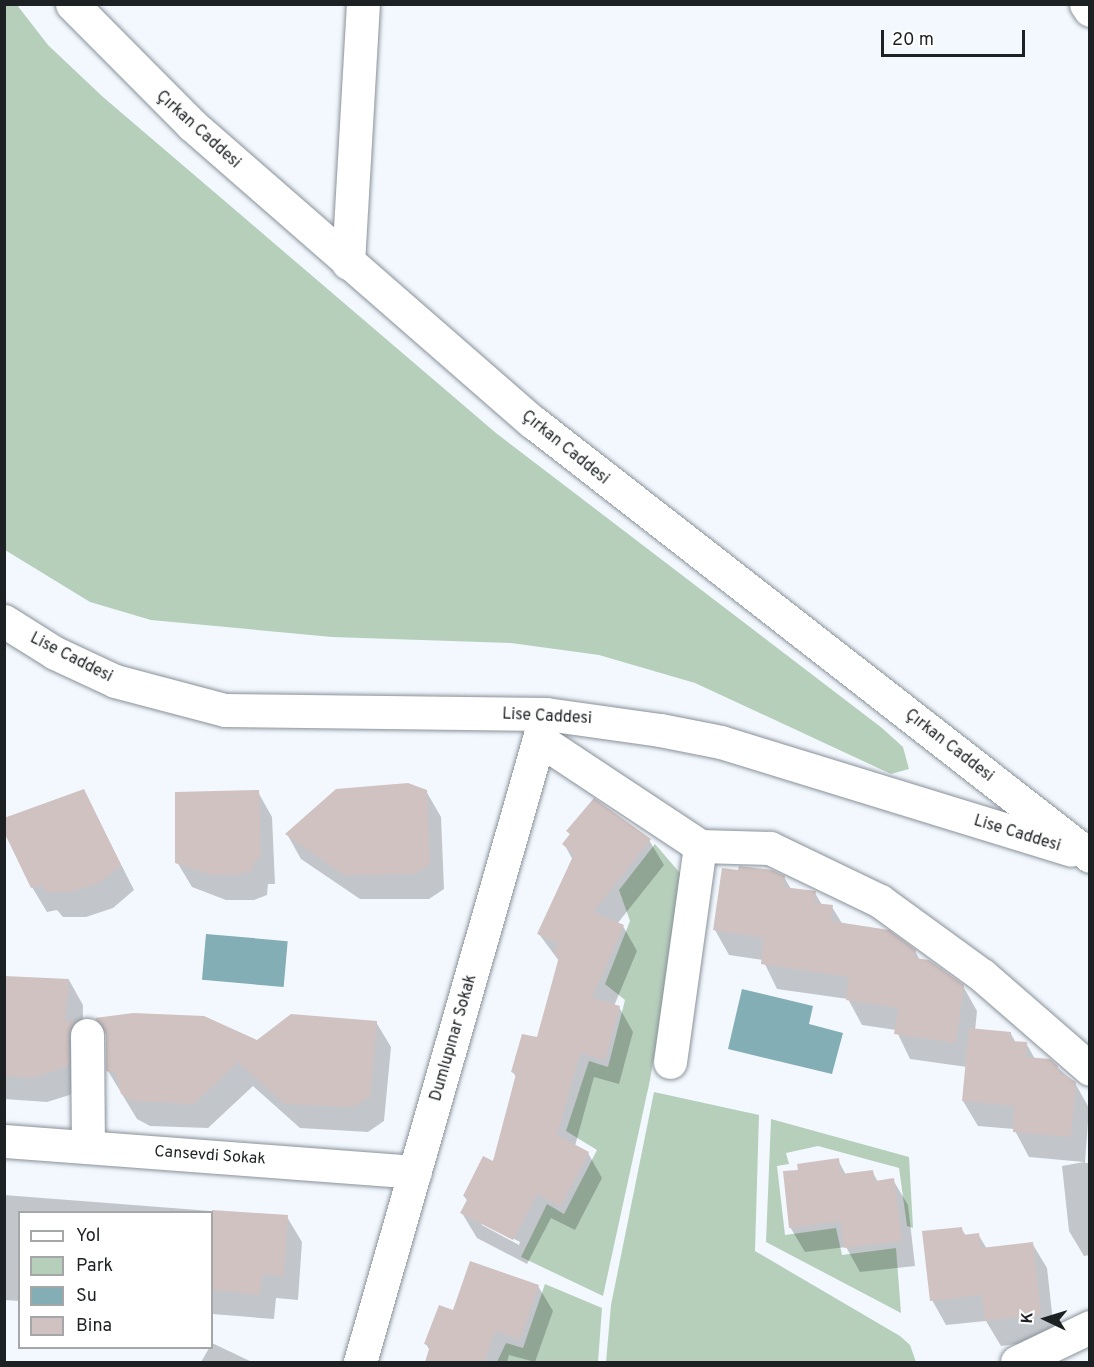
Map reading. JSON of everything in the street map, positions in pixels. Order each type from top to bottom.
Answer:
[{"type":"street","name":"Çırkan Caddesi","points":[[72,4],[192,125],[348,263],[594,471],[1089,856]]},
{"type":"street","points":[[348,263],[363,4]]},
{"type":"street","points":[[1086,4],[1089,10]]},
{"type":"street","name":"Lise Caddesi","points":[[5,622],[55,653],[115,681],[225,710],[543,727],[721,742],[1089,856]]},
{"type":"street","points":[[543,727],[700,846],[770,848],[880,901],[982,975],[1089,1069]]},
{"type":"street","name":"Dumlupınar Sokak","points":[[360,1362],[543,727]]},
{"type":"street","points":[[670,1062],[700,846]]},
{"type":"street","points":[[87,1035],[88,1147]]},
{"type":"street","name":"Cansevdi Sokak","points":[[4,1141],[415,1172]]},
{"type":"street","points":[[1017,1362],[1089,1327]]},
{"type":"green space","points":[[4,5],[17,5],[48,45],[103,97],[496,433],[882,728],[903,747],[909,769],[891,774],[695,683],[599,655],[511,643],[332,637],[151,620],[90,602],[5,550]]},
{"type":"green space","points":[[655,844],[685,879],[650,1080],[603,1296],[521,1257],[547,1204],[564,1214],[597,1150],[566,1131],[589,1061],[608,1067],[625,1000],[605,984],[630,921],[619,890]]},
{"type":"green space","points":[[654,1092],[759,1115],[755,1251],[900,1336],[910,1345],[916,1362],[606,1362],[611,1305]]},
{"type":"green space","points":[[771,1119],[909,1157],[913,1228],[907,1226],[899,1168],[818,1146],[786,1153],[789,1164],[777,1166],[785,1235],[836,1228],[842,1255],[896,1248],[901,1313],[766,1242]]},
{"type":"green space","points":[[545,1284],[602,1308],[598,1362],[497,1362],[506,1343],[523,1348]]},
{"type":"water","points":[[206,934],[288,941],[284,987],[202,980]]},
{"type":"water","points":[[742,989],[813,1006],[809,1024],[843,1033],[832,1074],[728,1049]]},
{"type":"building","points":[[408,783],[427,790],[430,864],[414,874],[344,875],[285,834],[336,789]]},
{"type":"building","points":[[84,789],[121,865],[99,883],[71,892],[47,893],[42,885],[31,888],[4,832],[4,818]]},
{"type":"building","points":[[259,790],[261,859],[255,860],[253,870],[239,875],[211,875],[175,863],[175,792]]},
{"type":"building","points":[[594,798],[651,839],[593,912],[624,925],[592,998],[620,1006],[605,1060],[580,1053],[557,1135],[589,1152],[561,1206],[537,1194],[513,1240],[460,1213],[468,1198],[463,1196],[483,1156],[493,1161],[516,1074],[511,1072],[522,1034],[537,1037],[559,957],[554,954],[558,943],[537,934],[574,854],[562,844],[570,834],[566,831]]},
{"type":"building","points":[[739,866],[772,870],[785,876],[783,887],[816,891],[814,903],[833,905],[831,921],[889,930],[916,950],[915,958],[929,960],[964,985],[956,1043],[894,1034],[898,1008],[846,1000],[849,977],[761,964],[764,938],[713,930],[722,868],[738,870]]},
{"type":"building","points":[[4,976],[69,979],[65,1022],[76,1021],[68,1035],[69,1066],[32,1078],[4,1076]]},
{"type":"building","points":[[133,1013],[204,1016],[257,1040],[291,1014],[377,1021],[370,1096],[353,1107],[285,1104],[238,1062],[194,1104],[134,1101],[121,1094],[116,1073],[106,1071],[106,1034],[95,1018]]},
{"type":"building","points":[[969,1028],[1011,1032],[1011,1041],[1027,1042],[1026,1057],[1050,1059],[1058,1066],[1058,1071],[1076,1082],[1071,1137],[1013,1132],[1014,1106],[962,1101]]},
{"type":"building","points":[[839,1158],[841,1174],[873,1170],[875,1181],[894,1178],[902,1241],[844,1248],[841,1221],[789,1228],[783,1171],[798,1170],[797,1164]]},
{"type":"building","points":[[212,1211],[288,1215],[284,1276],[262,1274],[260,1295],[213,1290]]},
{"type":"building","points":[[962,1227],[963,1235],[979,1233],[981,1248],[1033,1242],[1041,1314],[985,1321],[982,1295],[930,1301],[922,1231]]},
{"type":"building","points":[[470,1261],[539,1285],[520,1339],[495,1331],[484,1362],[425,1362],[430,1346],[424,1344],[439,1305],[453,1310]]}]
